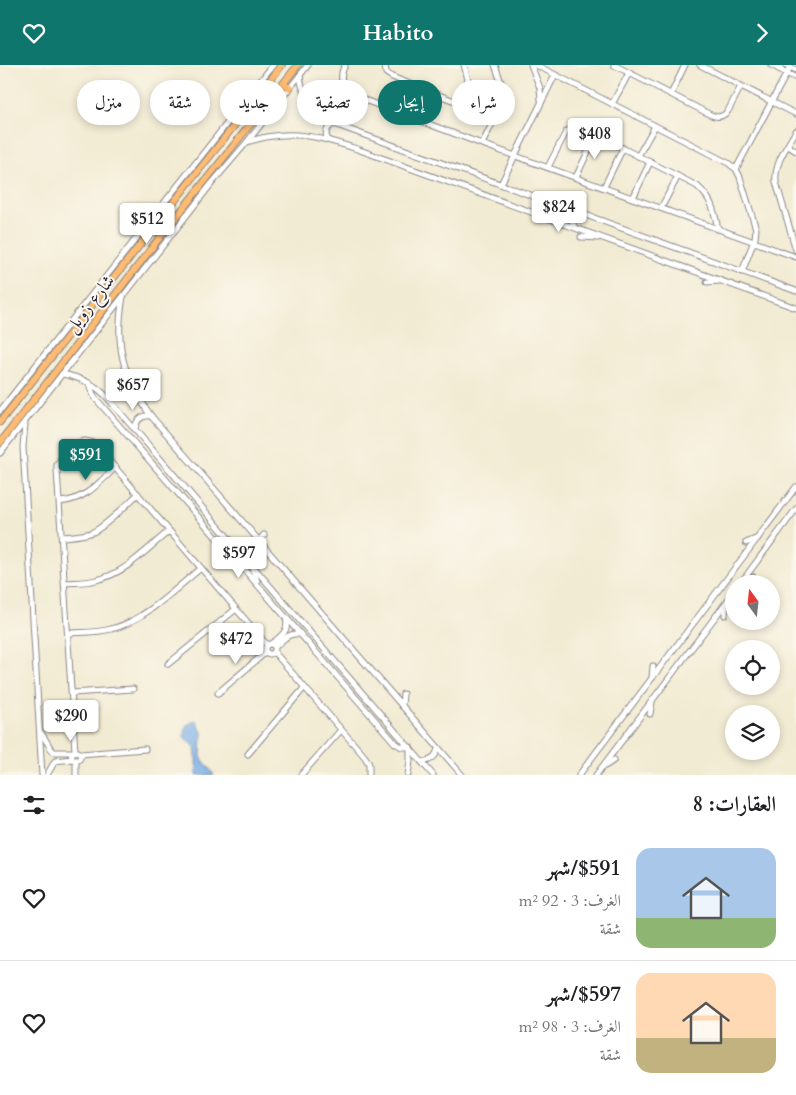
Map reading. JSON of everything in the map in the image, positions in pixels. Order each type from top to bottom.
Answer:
[{"type":"main road","name":"شارع زويل","points":[[0,422],[282,65]]},
{"type":"main road","name":"شارع زويل","points":[[286,80],[298,65]]},
{"type":"main road","name":"شارع زويل","points":[[0,443],[43,393],[88,332],[129,284],[157,241],[167,235],[252,125]]},
{"type":"main road","points":[[147,235],[147,239],[150,242],[154,243],[157,241]]},
{"type":"main road","points":[[133,253],[141,254],[143,261]]},
{"type":"main road","points":[[77,324],[88,332]]},
{"type":"street","points":[[0,411],[273,65]]},
{"type":"street","points":[[0,453],[25,422],[43,393],[62,374],[167,235],[247,142],[308,65]]},
{"type":"street","points":[[345,65],[341,80],[344,89],[351,95],[796,257]]},
{"type":"street","points":[[385,65],[386,73],[392,77],[456,101],[465,98],[470,90],[464,65]]},
{"type":"street","points":[[482,144],[503,103],[503,88],[495,65]]},
{"type":"street","points":[[532,65],[540,88],[542,102]]},
{"type":"street","points":[[536,65],[728,163],[736,169],[756,229],[754,242],[742,272]]},
{"type":"street","points":[[614,65],[718,117],[728,111],[741,86]]},
{"type":"street","points":[[671,94],[685,65]]},
{"type":"street","points":[[700,65],[796,114]]},
{"type":"street","points":[[771,65],[796,78]]},
{"type":"street","points":[[736,169],[787,73],[788,66],[796,70]]},
{"type":"street","points":[[612,104],[628,73]]},
{"type":"street","points":[[300,75],[301,80]]},
{"type":"street","points":[[501,184],[555,75]]},
{"type":"street","points":[[328,140],[327,130],[332,125]]},
{"type":"street","points":[[337,125],[796,291]]},
{"type":"street","points":[[638,156],[655,126]]},
{"type":"street","points":[[548,167],[566,132],[570,128],[581,127],[698,186],[710,201],[718,229]]},
{"type":"street","points":[[796,131],[776,168],[776,182],[796,250]]},
{"type":"street","points":[[247,142],[270,136],[293,134],[328,140],[357,149],[478,196],[574,227],[796,308]]},
{"type":"street","points":[[576,177],[596,135]]},
{"type":"street","points":[[788,146],[796,151]]},
{"type":"street","points":[[604,187],[623,148]]},
{"type":"street","points":[[633,198],[650,162]]},
{"type":"street","points":[[662,208],[678,176]]},
{"type":"street","points":[[556,221],[564,215],[564,210],[560,206]]},
{"type":"street","points":[[574,227],[573,217],[580,213]]},
{"type":"street","points":[[581,237],[602,238]]},
{"type":"street","points":[[707,282],[721,281]]},
{"type":"street","points":[[122,297],[119,320],[120,343],[128,377],[138,398],[151,416],[258,541],[462,775]]},
{"type":"street","points":[[62,374],[89,382],[105,395],[433,775]]},
{"type":"street","points":[[89,382],[96,399],[395,743],[402,747],[410,747]]},
{"type":"street","points":[[135,429],[137,421],[143,417],[151,416]]},
{"type":"street","points":[[25,422],[24,447],[42,775]]},
{"type":"street","points":[[55,761],[79,759],[76,752],[57,465],[62,457],[80,442],[85,441],[94,443],[116,467],[236,609],[272,647],[304,688],[367,761],[370,770],[368,775]]},
{"type":"street","points":[[60,503],[85,495],[116,467]]},
{"type":"street","points":[[579,775],[796,487]]},
{"type":"street","points":[[62,537],[94,531],[138,495]]},
{"type":"street","points":[[747,575],[796,509]]},
{"type":"street","points":[[65,583],[95,581],[117,572],[169,531]]},
{"type":"street","points":[[258,541],[264,535]]},
{"type":"street","points":[[746,543],[758,537]]},
{"type":"street","points":[[249,561],[260,588]]},
{"type":"street","points":[[68,633],[111,629],[134,621],[201,568]]},
{"type":"street","points":[[596,775],[725,603]]},
{"type":"street","points":[[168,664],[236,609]]},
{"type":"street","points":[[218,693],[266,652],[271,654],[272,647],[286,630],[288,622],[286,618]]},
{"type":"street","points":[[272,647],[289,635],[300,634]]},
{"type":"street","points":[[309,644],[332,658]]},
{"type":"street","points":[[652,679],[653,666]]},
{"type":"street","points":[[248,754],[304,688]]},
{"type":"street","points":[[72,693],[133,689]]},
{"type":"street","points":[[402,707],[403,694]]},
{"type":"street","points":[[650,713],[652,701]]},
{"type":"street","points":[[301,775],[341,731]]},
{"type":"street","points":[[40,732],[54,752],[55,761],[47,775]]},
{"type":"street","points":[[408,775],[410,747]]},
{"type":"street","points":[[54,752],[145,749]]},
{"type":"street","points":[[422,762],[433,759],[438,749]]},
{"type":"street","points":[[74,759],[76,775]]},
{"type":"street","points":[[602,767],[614,760]]},
{"type":"water","points":[[196,720],[202,732],[201,757],[214,775],[197,775],[195,747],[184,737],[186,726]]}]
